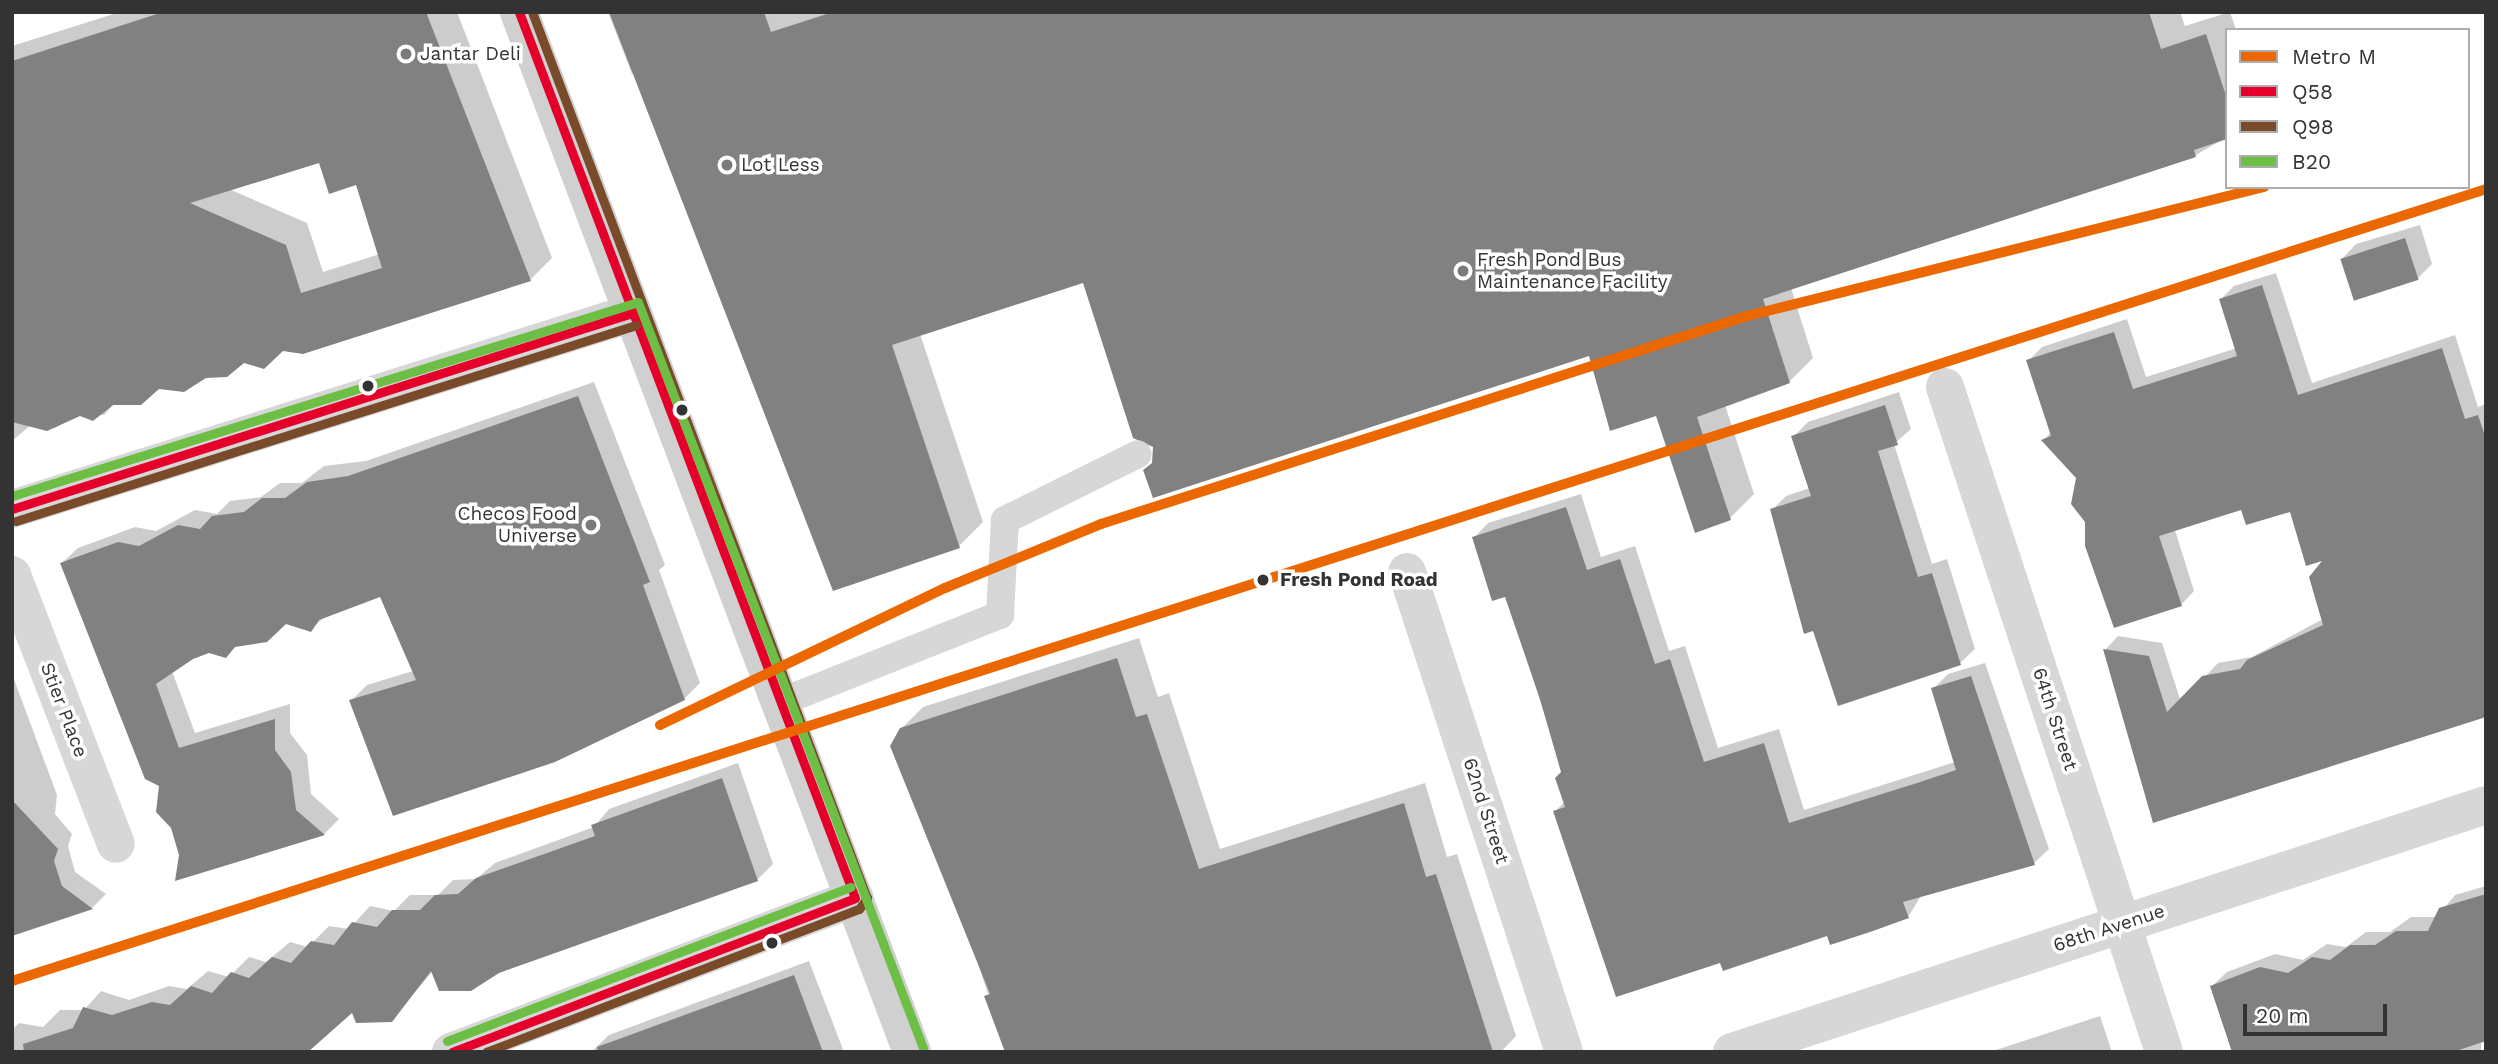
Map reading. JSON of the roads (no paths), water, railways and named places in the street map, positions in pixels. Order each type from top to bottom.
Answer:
[{"type":"main road","points":[[519,12],[912,1052]]},
{"type":"street","points":[[12,509],[632,313]]},
{"type":"street","name":"64th Street","points":[[1944,387],[2164,1052]]},
{"type":"street","name":"62nd Street","points":[[1407,572],[1564,1052]]},
{"type":"street","name":"Stier Place","points":[[12,575],[116,844]]},
{"type":"street","name":"68th Avenue","points":[[1732,1052],[2486,805]]},
{"type":"street","points":[[451,1052],[855,898]]},
{"type":"lane","points":[[780,702],[1000,615],[1004,520],[1138,454]]},
{"type":"metro line","name":"M","points":[[660,725],[945,588],[1101,524],[1747,316],[2256,189]]},
{"type":"metro line","name":"M","points":[[12,981],[2486,189]]},
{"type":"place","name":"Jantar Deli","points":[[406,54]]},
{"type":"place","name":"Lot Less","points":[[727,165]]},
{"type":"place","name":"Fresh Pond Bus Maintenance Facility","points":[[1463,271]]},
{"type":"place","name":"Checos Food Universe","points":[[591,525]]},
{"type":"place","name":"Fresh Pond Road","points":[[1263,580]]}]
